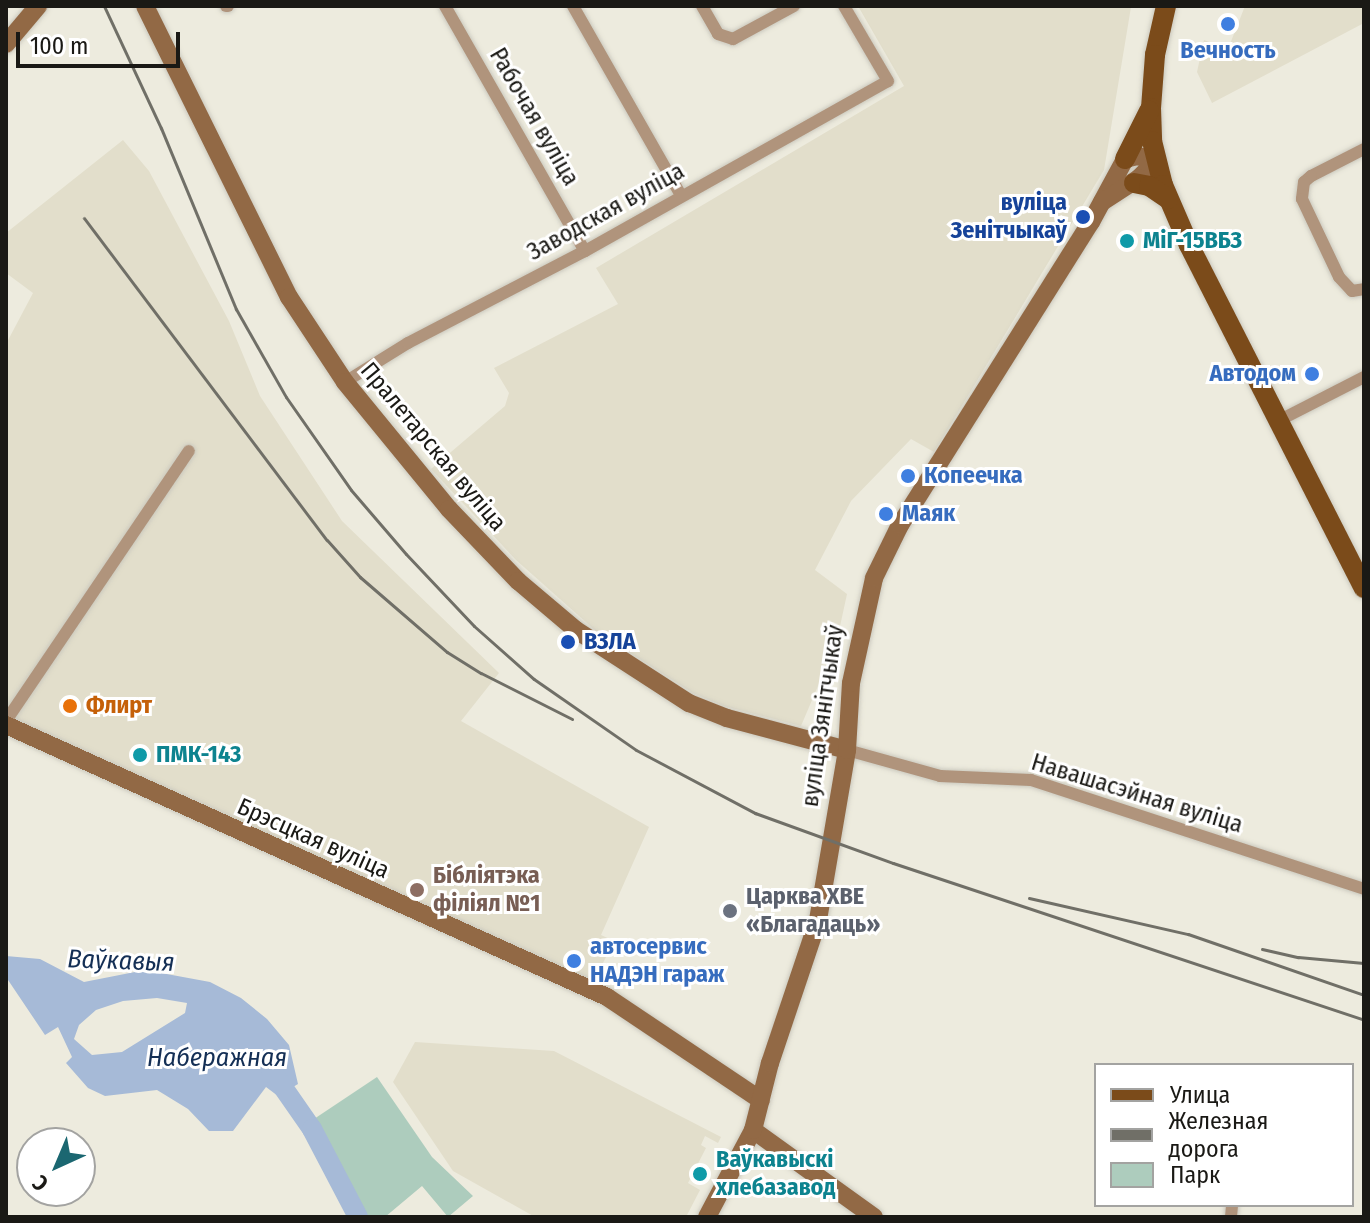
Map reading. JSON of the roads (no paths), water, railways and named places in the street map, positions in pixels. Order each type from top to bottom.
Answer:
[{"type":"main road","points":[[1166,6],[1155,55],[1151,108],[1156,161],[1168,199],[1364,588]]},
{"type":"main road","points":[[1125,159],[1151,108]]},
{"type":"main road","points":[[1134,183],[1149,186],[1168,199]]},
{"type":"street","points":[[6,44],[38,6]]},
{"type":"street","name":"Пралетарская вуліца","points":[[145,6],[253,230],[289,297],[345,382],[449,509],[518,581],[576,630],[689,703],[727,718],[847,750]]},
{"type":"street","name":"Рабочая вуліца","points":[[445,6],[585,251]]},
{"type":"street","points":[[573,6],[681,195]]},
{"type":"street","points":[[702,6],[718,34],[733,39],[794,6]]},
{"type":"street","name":"Заводская вуліца","points":[[345,382],[408,343],[585,251],[888,81],[844,6]]},
{"type":"street","points":[[1364,149],[1311,176],[1304,182],[1302,199],[1339,277],[1352,291],[1364,289]]},
{"type":"street","points":[[1102,202],[1122,186],[1134,183],[1156,161],[1138,156],[1125,159]]},
{"type":"street","name":"вуліца Зянітчыкаў","points":[[707,1217],[753,1130],[818,920],[847,750],[851,683],[860,628],[881,560],[1102,202],[1125,159]]},
{"type":"street","points":[[1278,421],[1364,377]]},
{"type":"street","points":[[6,723],[189,451]]},
{"type":"street","name":"Брэсцкая вуліца","points":[[6,723],[607,997],[761,1100]]},
{"type":"street","name":"Навашасэйная вуліца","points":[[847,750],[940,776],[1031,780],[1364,889]]},
{"type":"street","points":[[753,1130],[874,1217]]},
{"type":"water","name":"Наберажная","points":[[6,956],[40,959],[84,982],[145,970],[210,982],[241,998],[267,1019],[289,1045],[298,1084],[278,1096],[266,1087],[233,1131],[209,1131],[188,1109],[157,1090],[105,1096],[88,1088],[66,1063],[72,1057],[58,1027],[45,1035],[6,977]],"holes":[[[157,998],[187,1003],[185,1013],[122,1052],[92,1055],[74,1039],[79,1025],[96,1010],[123,1001]]]},
{"type":"waterway","name":"Ваўкавыя","points":[[271,1070],[312,1129],[358,1217]]},
{"type":"railway","points":[[104,6],[161,128],[236,309],[286,397],[351,490],[406,554],[474,626],[534,679],[636,750],[755,813],[893,863],[1364,1020]]},
{"type":"railway","points":[[84,218],[327,540],[360,577],[447,652],[481,673],[572,719]]},
{"type":"railway","points":[[1029,898],[1188,934],[1364,995]]},
{"type":"railway","points":[[1262,949],[1298,957],[1364,963]]},
{"type":"place","name":"Вечность","points":[[1228,24]]},
{"type":"place","name":"вуліца Зенітчыкаў","points":[[1083,217]]},
{"type":"place","name":"МіГ-15ВБЗ","points":[[1127,241]]},
{"type":"place","name":"Автодом","points":[[1312,374]]},
{"type":"place","name":"Копеечка","points":[[908,476]]},
{"type":"place","name":"Маяк","points":[[886,514]]},
{"type":"place","name":"ВЗЛА","points":[[568,642]]},
{"type":"place","name":"Флирт","points":[[70,706]]},
{"type":"place","name":"ПМК-143","points":[[140,755]]},
{"type":"place","name":"Бібліятэка філіял №1","points":[[417,890]]},
{"type":"place","name":"Царква ХВЕ «Благадаць»","points":[[730,911]]},
{"type":"place","name":"автосервис НАДЭН гараж","points":[[574,961]]},
{"type":"place","name":"Ваўкавыскі хлебазавод","points":[[700,1174]]}]
